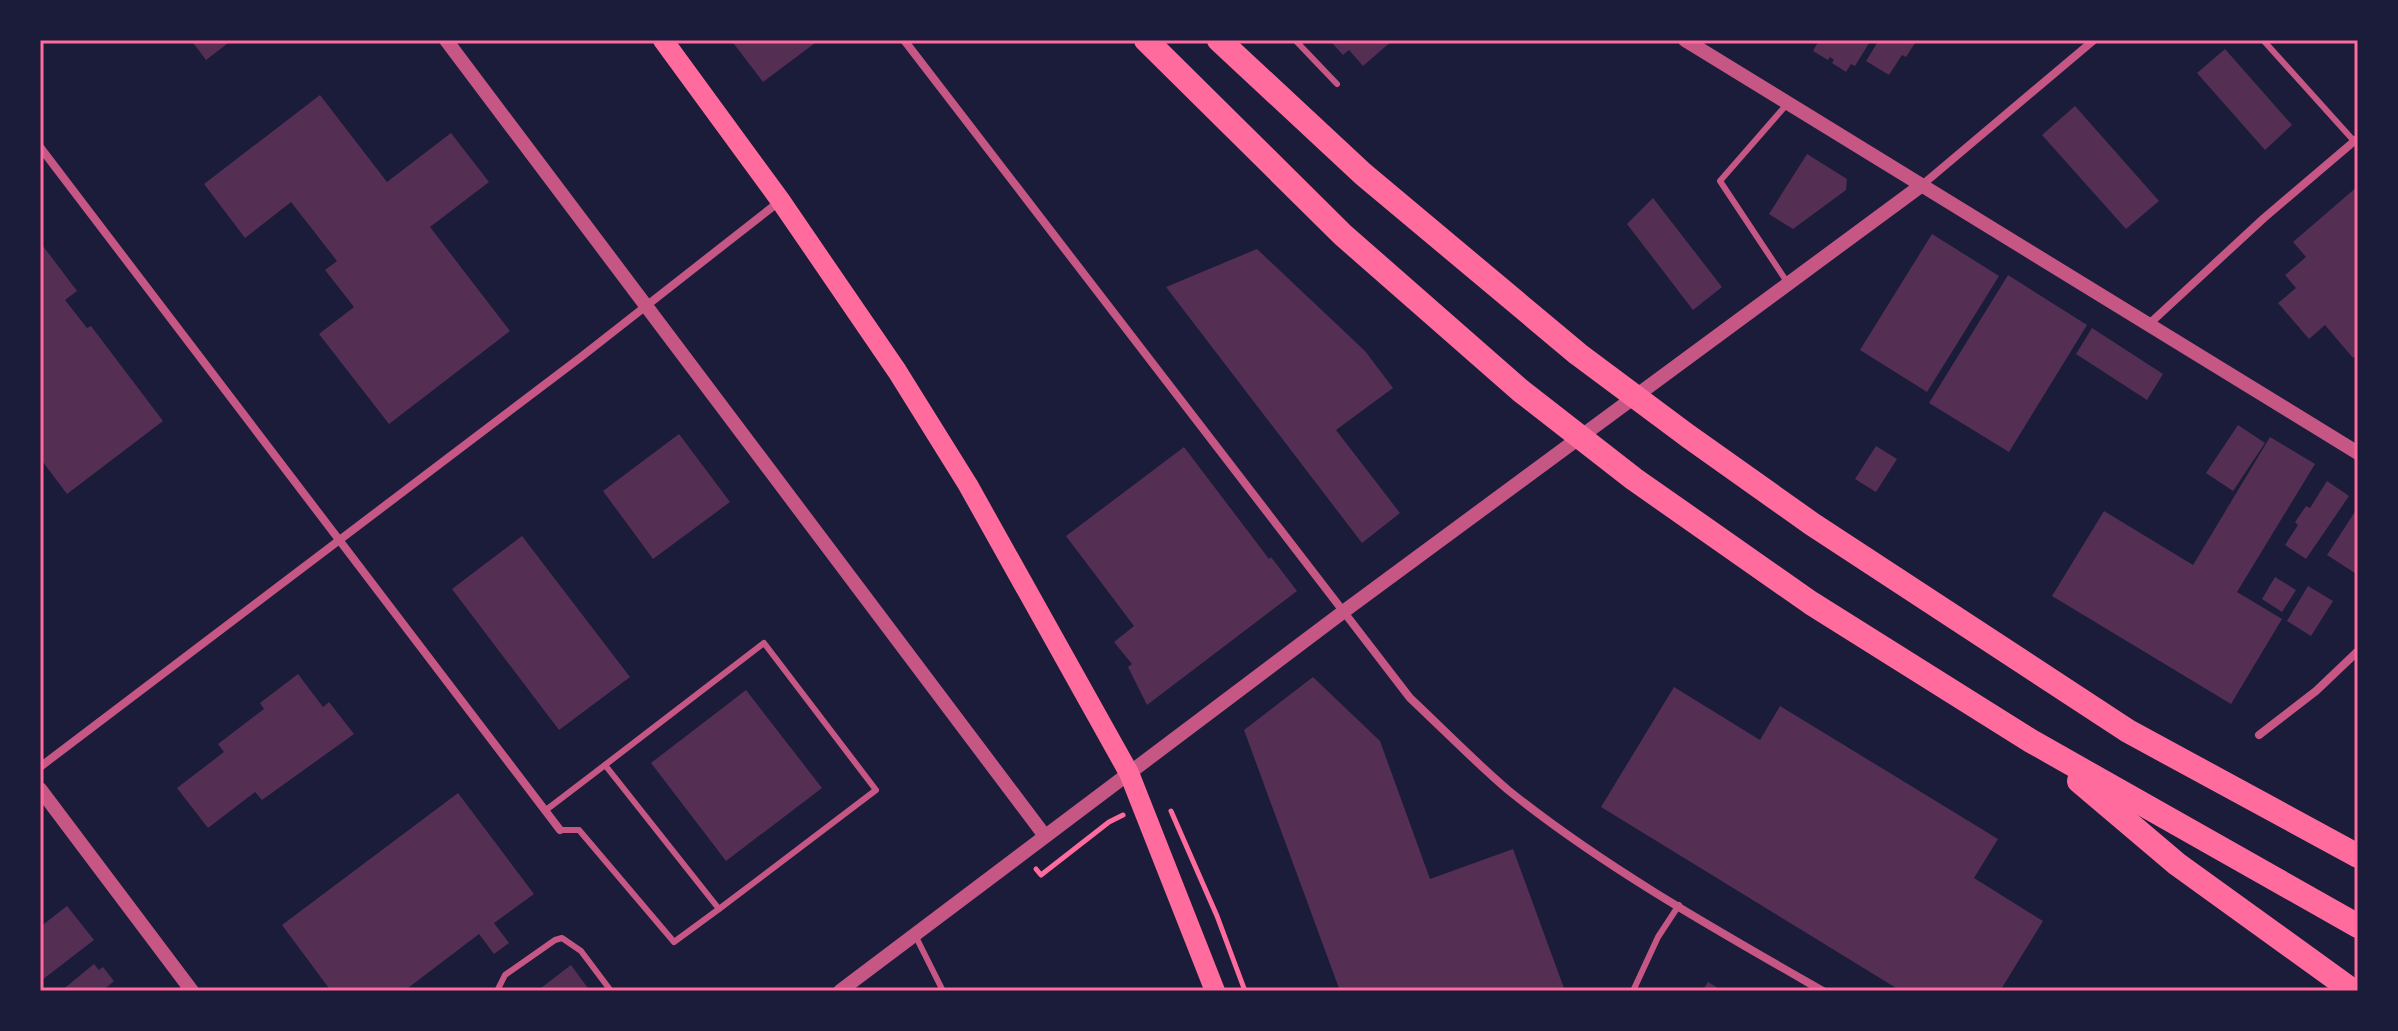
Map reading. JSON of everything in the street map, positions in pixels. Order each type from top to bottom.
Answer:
[{"type":"highway","points":[[1146,40],[1343,235],[1521,391],[1634,479],[1811,603],[2031,741],[2358,926]]},
{"type":"highway","points":[[1219,40],[1363,174],[1578,354],[1688,436],[1812,524],[2128,731],[2358,856]]},
{"type":"highway","points":[[2031,741],[2177,864],[2353,991]]},
{"type":"main road","points":[[663,40],[780,200],[897,371],[968,485],[1129,773],[1215,991]]},
{"type":"street","points":[[446,40],[1045,836]]},
{"type":"street","points":[[904,40],[1410,698],[1507,788],[1570,837],[1823,991]]},
{"type":"street","points":[[1685,40],[2358,453]]},
{"type":"street","points":[[843,990],[1343,612],[1922,185],[2094,40]]},
{"type":"street","points":[[2148,325],[2264,218],[2356,139]]},
{"type":"street","points":[[40,147],[560,830]]},
{"type":"street","points":[[40,767],[647,306],[780,200]]},
{"type":"street","points":[[2259,735],[2316,691],[2358,651]]},
{"type":"street","points":[[40,789],[192,991]]},
{"type":"lane","points":[[1295,40],[1337,84]]},
{"type":"lane","points":[[2263,40],[2356,139]]},
{"type":"lane","points":[[1788,103],[1720,181],[1788,284]]},
{"type":"lane","points":[[546,810],[764,643],[876,790],[674,942],[579,830],[560,830]]},
{"type":"lane","points":[[605,765],[719,909]]},
{"type":"lane","points":[[1633,991],[1658,937],[1679,905]]},
{"type":"lane","points":[[915,935],[943,991]]},
{"type":"lane","points":[[497,991],[505,975],[562,938],[581,951],[611,991]]},
{"type":"path","points":[[1171,811],[1192,854],[1245,991]]},
{"type":"path","points":[[1036,869],[1041,875],[1109,822]]},
{"type":"building","points":[[191,40],[232,40],[206,60]]},
{"type":"building","points":[[731,40],[819,40],[763,82]]},
{"type":"building","points":[[1335,40],[1393,40],[1363,66],[1349,50],[1343,55],[1332,43]]},
{"type":"building","points":[[1815,40],[1871,40],[1855,66],[1851,64],[1846,72],[1832,63],[1834,60],[1830,57],[1828,60],[1813,51],[1818,42]]},
{"type":"building","points":[[1879,40],[1917,40],[1889,75],[1866,61]]},
{"type":"building","points":[[2225,49],[2292,125],[2265,150],[2197,73]]},
{"type":"building","points":[[320,95],[387,182],[451,133],[489,182],[430,227],[510,331],[389,424],[319,334],[354,307],[325,270],[337,261],[291,202],[245,238],[204,184]]},
{"type":"building","points":[[2075,106],[2159,201],[2126,229],[2042,135]]},
{"type":"building","points":[[1807,154],[1847,179],[1846,190],[1793,229],[1769,214]]},
{"type":"building","points":[[2358,186],[2358,353],[2353,358],[2325,325],[2309,339],[2278,303],[2296,288],[2285,275],[2306,257],[2293,242]]},
{"type":"building","points":[[1653,198],[1722,287],[1693,310],[1627,224]]},
{"type":"building","points":[[1932,234],[1999,276],[1927,392],[1860,350]]},
{"type":"building","points":[[40,242],[77,291],[65,300],[87,328],[91,326],[163,421],[67,494],[40,458]]},
{"type":"building","points":[[1257,249],[1365,351],[1393,388],[1336,430],[1400,513],[1362,543],[1166,287]]},
{"type":"building","points":[[2008,275],[2087,325],[2009,452],[1929,403]]},
{"type":"building","points":[[2092,328],[2163,374],[2147,400],[2076,354]]},
{"type":"building","points":[[2238,425],[2265,443],[2233,491],[2206,473]]},
{"type":"building","points":[[679,434],[730,502],[653,559],[603,491]]},
{"type":"building","points":[[2270,437],[2315,464],[2237,592],[2282,619],[2231,704],[2052,596],[2104,511],[2193,565]]},
{"type":"building","points":[[1876,446],[1897,459],[1876,492],[1855,479]]},
{"type":"building","points":[[1184,447],[1297,591],[1147,705],[1128,667],[1132,664],[1114,642],[1134,626],[1066,536]]},
{"type":"building","points":[[2327,481],[2349,496],[2306,559],[2285,545],[2298,525],[2295,522],[2306,506],[2310,508]]},
{"type":"building","points":[[2358,507],[2358,575],[2327,555]]},
{"type":"building","points":[[522,536],[630,677],[559,730],[452,589]]},
{"type":"building","points":[[2275,577],[2296,590],[2282,612],[2262,599]]},
{"type":"building","points":[[2308,586],[2333,601],[2311,636],[2287,621]]},
{"type":"building","points":[[298,674],[323,707],[329,702],[354,734],[262,800],[255,792],[208,828],[177,788],[224,752],[218,744],[264,709],[260,703]]},
{"type":"building","points":[[1313,677],[1380,741],[1430,879],[1513,849],[1565,991],[1340,991],[1244,730]]},
{"type":"building","points":[[1674,687],[1760,740],[1780,706],[1998,839],[1974,878],[2043,921],[2000,991],[1901,991],[1601,807]]},
{"type":"building","points":[[746,690],[822,788],[726,861],[651,763]]},
{"type":"building","points":[[458,793],[534,894],[494,923],[509,943],[494,954],[479,934],[404,991],[331,991],[282,925]]},
{"type":"building","points":[[67,906],[94,940],[42,980],[40,927]]},
{"type":"building","points":[[94,964],[99,970],[103,967],[114,981],[102,991],[61,991]]},
{"type":"building","points":[[571,965],[590,991],[537,991]]},
{"type":"building","points":[[1708,982],[1723,991],[1702,991]]}]
